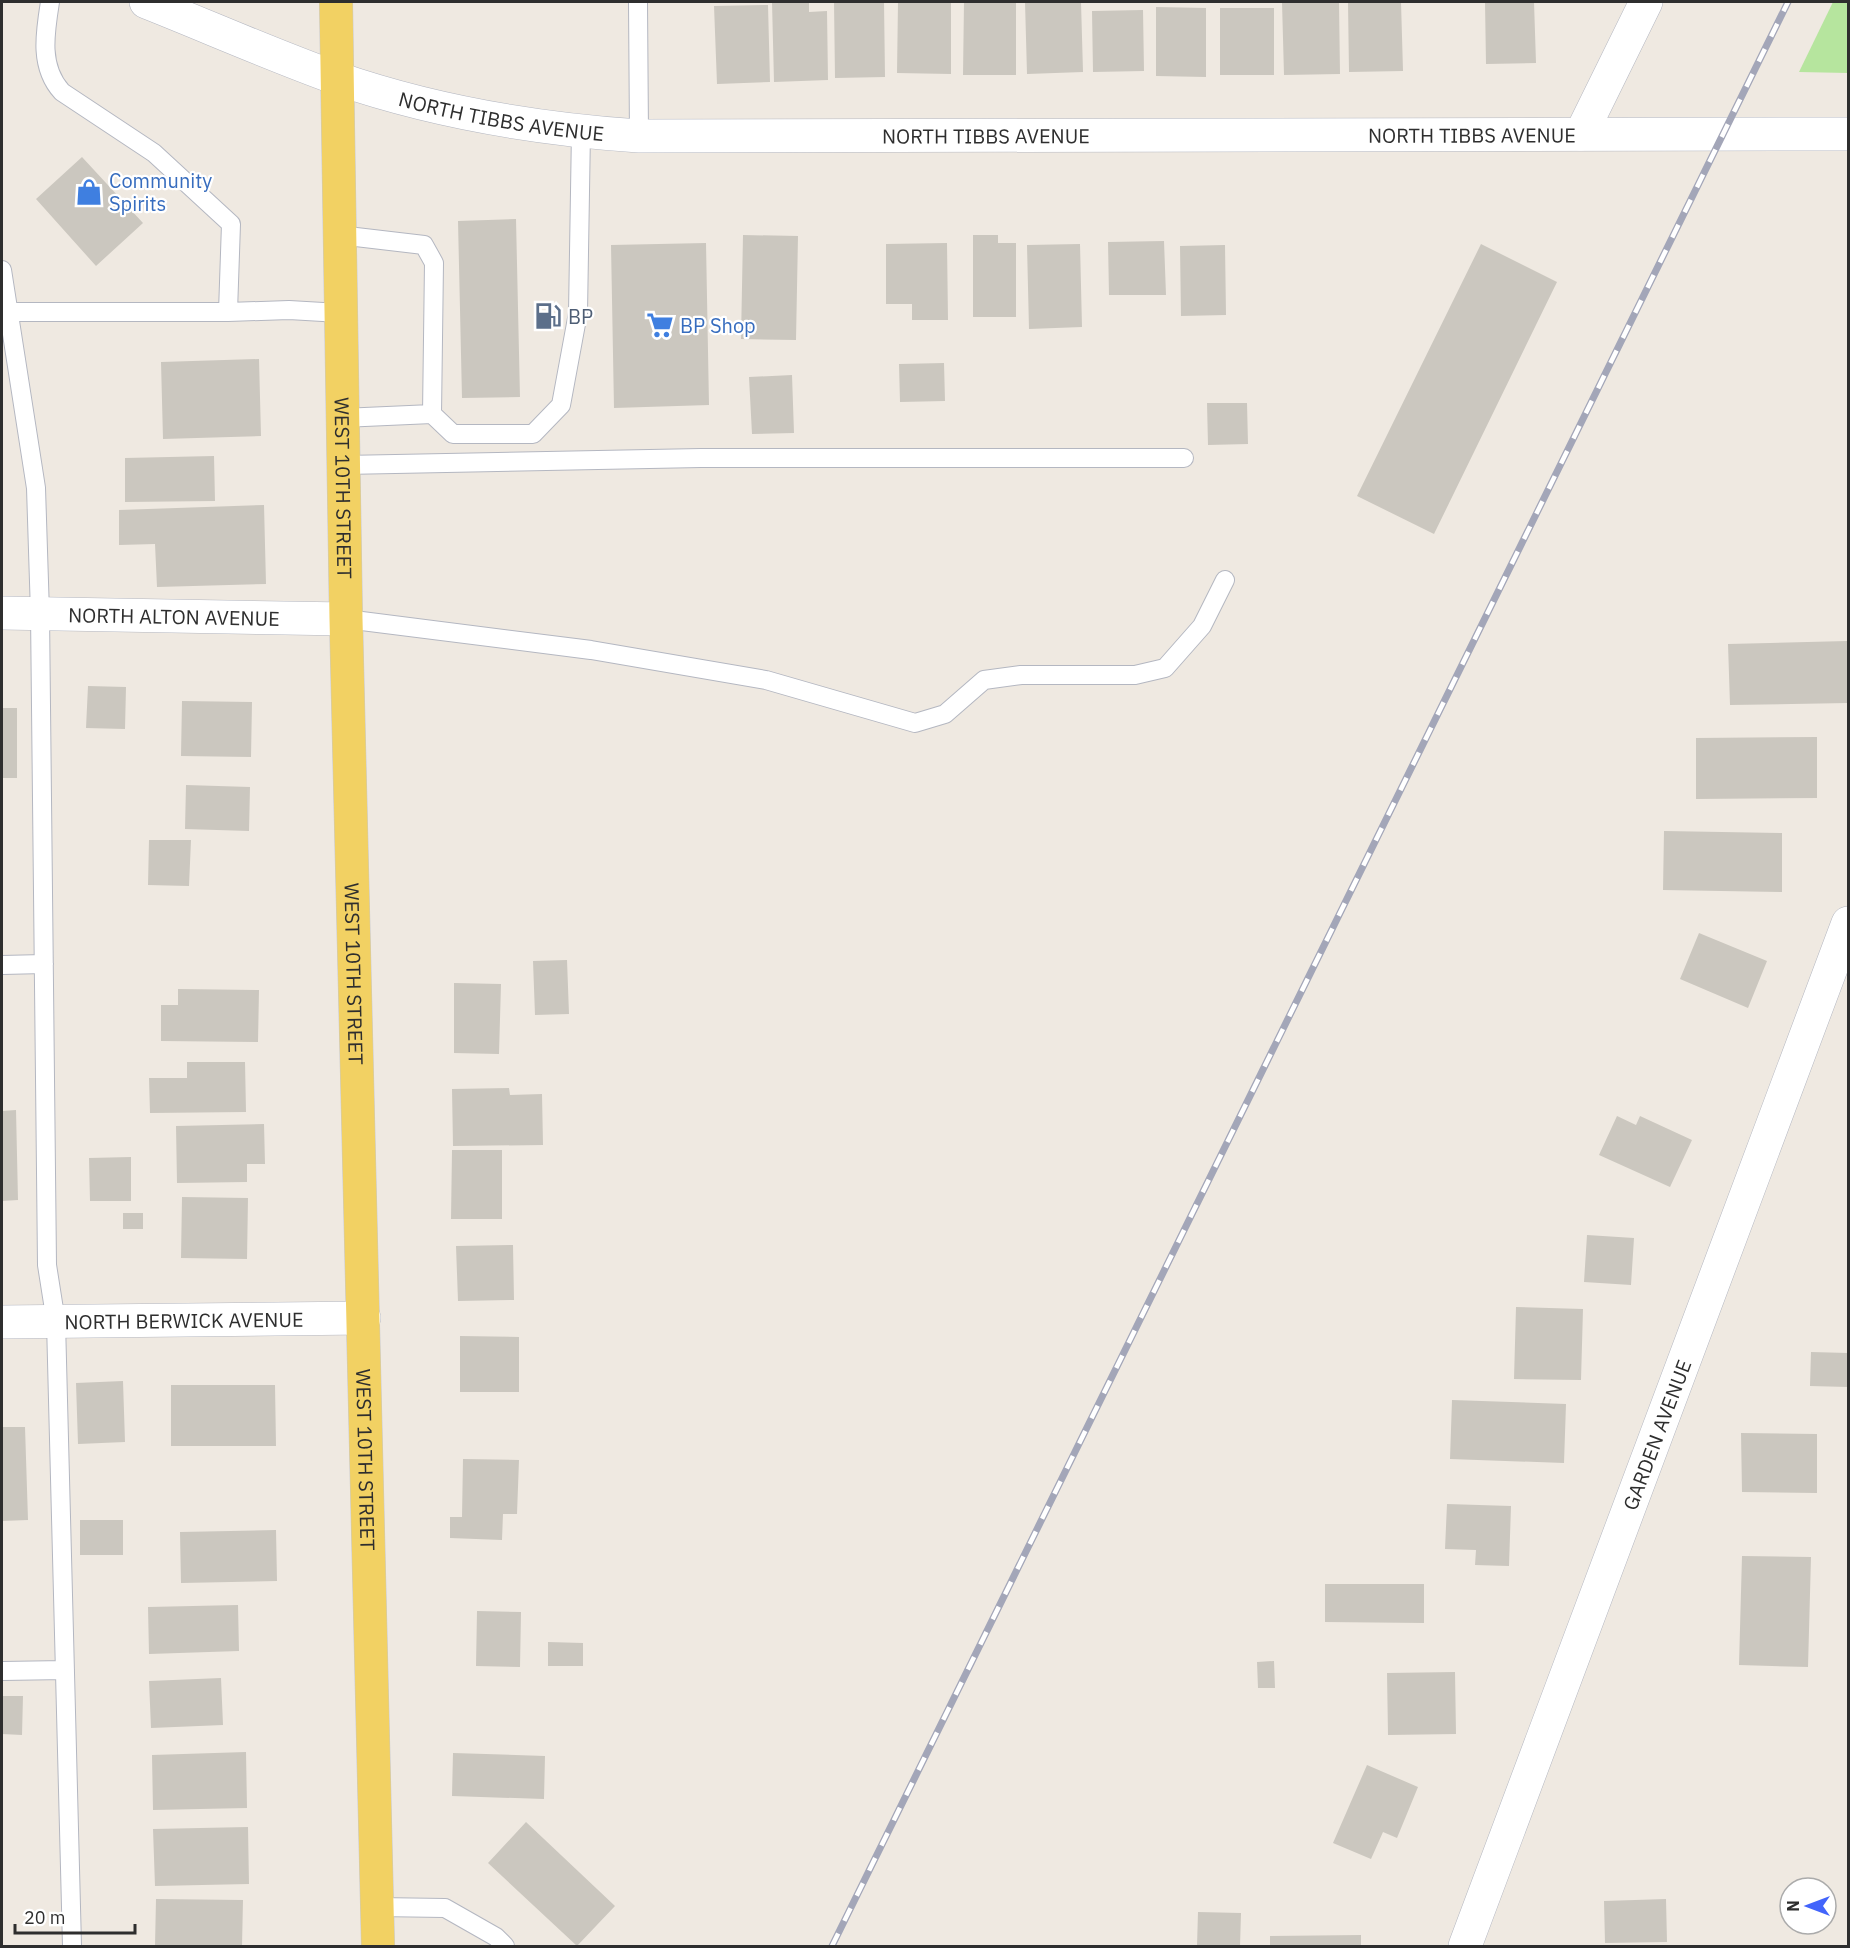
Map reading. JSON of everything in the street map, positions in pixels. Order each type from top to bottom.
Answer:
[{"type":"main road","name":"WEST 10TH STREET","points":[[336,2],[346,619],[378,1947]]},
{"type":"street","name":"NORTH TIBBS AVENUE","points":[[146,2],[336,78],[411,100],[465,112],[549,128],[581,131],[639,135],[1848,135]]},
{"type":"street","points":[[1581,135],[1646,2]]},
{"type":"street","name":"NORTH ALTON AVENUE","points":[[2,613],[346,619]]},
{"type":"street","name":"GARDEN AVENUE","points":[[1465,1947],[1848,923]]},
{"type":"street","name":"NORTH BERWICK AVENUE","points":[[2,1322],[364,1318]]},
{"type":"lane","points":[[50,2],[43,42],[52,81],[62,92],[154,153],[231,224],[228,312]]},
{"type":"lane","points":[[638,2],[639,135]]},
{"type":"lane","points":[[342,418],[432,414],[453,434],[533,434],[561,405],[578,313],[581,131]]},
{"type":"lane","points":[[339,235],[424,245],[434,263],[432,414]]},
{"type":"lane","points":[[2,270],[36,488],[40,613],[47,1265],[56,1322],[72,1947]]},
{"type":"lane","points":[[6,301],[228,312],[290,310],[340,313]]},
{"type":"lane","points":[[344,465],[701,458],[1184,458]]},
{"type":"lane","points":[[346,619],[591,650],[766,680],[915,723],[945,714],[984,680],[1021,675],[1135,675],[1165,668],[1202,626],[1225,580]]},
{"type":"lane","points":[[2,965],[44,964]]},
{"type":"lane","points":[[2,1671],[65,1670]]},
{"type":"lane","points":[[377,1907],[445,1908],[496,1937],[505,1947]]},
{"type":"green space","points":[[1833,2],[1848,2],[1848,73],[1799,72]]},
{"type":"building","points":[[772,2],[809,2],[809,12],[827,11],[828,80],[774,82]]},
{"type":"building","points":[[834,2],[884,2],[885,77],[835,78]]},
{"type":"building","points":[[898,2],[951,2],[951,74],[897,73]]},
{"type":"building","points":[[964,2],[1016,2],[1016,75],[963,75]]},
{"type":"building","points":[[1025,2],[1081,2],[1083,72],[1027,74]]},
{"type":"building","points":[[1282,2],[1339,2],[1340,74],[1284,75]]},
{"type":"building","points":[[1348,2],[1401,2],[1403,71],[1349,72]]},
{"type":"building","points":[[1485,2],[1534,2],[1536,63],[1486,64]]},
{"type":"building","points":[[768,5],[770,82],[717,84],[714,6]]},
{"type":"building","points":[[1156,7],[1206,8],[1206,77],[1156,76]]},
{"type":"building","points":[[1220,8],[1274,8],[1274,75],[1220,75]]},
{"type":"building","points":[[1143,10],[1144,71],[1093,72],[1092,11]]},
{"type":"building","points":[[82,157],[143,223],[96,266],[36,199]]},
{"type":"building","points":[[516,219],[520,397],[462,398],[458,221]]},
{"type":"building","points":[[743,235],[798,236],[796,340],[741,339]]},
{"type":"building","points":[[973,235],[998,235],[998,243],[1016,243],[1016,317],[973,317]]},
{"type":"building","points":[[1164,241],[1166,295],[1109,295],[1108,242]]},
{"type":"building","name":"BP Shop","points":[[706,243],[709,405],[614,408],[611,245]]},
{"type":"building","points":[[947,243],[948,320],[912,320],[912,304],[886,304],[886,244]]},
{"type":"building","points":[[1080,244],[1082,327],[1029,329],[1027,245]]},
{"type":"building","points":[[1481,244],[1557,282],[1434,534],[1357,496]]},
{"type":"building","points":[[1225,245],[1226,315],[1181,316],[1180,246]]},
{"type":"building","points":[[259,359],[261,436],[163,439],[161,362]]},
{"type":"building","points":[[944,363],[945,401],[900,402],[899,364]]},
{"type":"building","points":[[792,375],[794,433],[752,434],[749,377]]},
{"type":"building","points":[[1207,403],[1247,403],[1248,444],[1208,445]]},
{"type":"building","points":[[214,456],[215,501],[125,502],[125,458]]},
{"type":"building","points":[[264,505],[266,584],[157,587],[155,544],[119,545],[119,510]]},
{"type":"building","points":[[1847,641],[1848,703],[1730,705],[1728,644]]},
{"type":"building","points":[[88,686],[126,687],[125,729],[86,728]]},
{"type":"building","points":[[182,701],[252,702],[251,757],[181,756]]},
{"type":"building","points":[[2,708],[17,708],[17,778],[2,778]]},
{"type":"building","points":[[1817,737],[1817,798],[1696,799],[1696,738]]},
{"type":"building","points":[[186,785],[250,787],[249,831],[185,829]]},
{"type":"building","points":[[1664,831],[1782,833],[1782,892],[1663,890]]},
{"type":"building","points":[[149,840],[191,840],[189,886],[148,885]]},
{"type":"building","points":[[1699,933],[1767,961],[1748,1008],[1680,979]]},
{"type":"building","points":[[567,960],[569,1014],[535,1015],[533,961]]},
{"type":"building","points":[[454,983],[501,984],[499,1054],[454,1053]]},
{"type":"building","points":[[178,989],[259,990],[258,1042],[161,1041],[161,1005],[178,1005]]},
{"type":"building","points":[[187,1062],[245,1062],[246,1112],[150,1113],[149,1078],[187,1078]]},
{"type":"building","points":[[509,1088],[510,1095],[542,1094],[543,1145],[453,1146],[452,1089]]},
{"type":"building","points":[[16,1110],[18,1200],[2,1201],[2,1111]]},
{"type":"building","points":[[1617,1116],[1636,1125],[1640,1116],[1692,1140],[1670,1187],[1599,1155]]},
{"type":"building","points":[[264,1124],[265,1164],[247,1164],[247,1182],[177,1183],[176,1126]]},
{"type":"building","points":[[452,1150],[502,1150],[502,1219],[451,1219]]},
{"type":"building","points":[[131,1157],[131,1201],[90,1201],[89,1158]]},
{"type":"building","points":[[182,1197],[248,1198],[247,1259],[181,1258]]},
{"type":"building","points":[[123,1213],[143,1213],[143,1229],[123,1229]]},
{"type":"building","points":[[1587,1235],[1634,1238],[1631,1285],[1584,1282]]},
{"type":"building","points":[[513,1245],[514,1300],[458,1301],[456,1246]]},
{"type":"building","points":[[1516,1307],[1583,1309],[1581,1380],[1514,1379]]},
{"type":"building","points":[[460,1336],[519,1337],[519,1392],[460,1392]]},
{"type":"building","points":[[1811,1352],[1848,1353],[1848,1387],[1810,1386]]},
{"type":"building","points":[[123,1381],[125,1442],[78,1444],[76,1383]]},
{"type":"building","points":[[171,1385],[275,1385],[276,1446],[171,1446]]},
{"type":"building","points":[[1452,1400],[1566,1404],[1564,1463],[1450,1459]]},
{"type":"building","points":[[2,1427],[25,1427],[28,1520],[2,1521]]},
{"type":"building","points":[[1741,1433],[1817,1434],[1817,1493],[1742,1492]]},
{"type":"building","points":[[463,1459],[519,1460],[517,1514],[503,1514],[502,1540],[450,1538],[450,1517],[462,1517]]},
{"type":"building","points":[[1447,1504],[1511,1506],[1509,1566],[1475,1565],[1476,1550],[1445,1549]]},
{"type":"building","points":[[80,1520],[123,1520],[123,1555],[80,1555]]},
{"type":"building","points":[[276,1530],[277,1581],[181,1583],[180,1532]]},
{"type":"building","points":[[1742,1556],[1811,1557],[1808,1667],[1739,1665]]},
{"type":"building","points":[[1325,1584],[1424,1584],[1424,1623],[1325,1622]]},
{"type":"building","points":[[238,1605],[239,1651],[149,1654],[148,1607]]},
{"type":"building","points":[[477,1611],[521,1612],[520,1667],[476,1666]]},
{"type":"building","points":[[548,1642],[583,1643],[583,1666],[548,1666]]},
{"type":"building","points":[[1274,1661],[1275,1688],[1258,1688],[1257,1662]]},
{"type":"building","points":[[1455,1672],[1456,1734],[1388,1735],[1387,1673]]},
{"type":"building","points":[[221,1678],[223,1725],[151,1728],[149,1681]]},
{"type":"building","points":[[2,1696],[23,1696],[22,1735],[2,1734]]},
{"type":"building","points":[[246,1752],[247,1808],[153,1810],[152,1755]]},
{"type":"building","points":[[453,1753],[545,1756],[544,1799],[452,1796]]},
{"type":"building","points":[[1367,1765],[1418,1787],[1397,1838],[1383,1832],[1371,1859],[1333,1843]]},
{"type":"building","points":[[526,1822],[615,1906],[577,1946],[488,1863]]},
{"type":"building","points":[[248,1827],[249,1884],[155,1886],[153,1829]]},
{"type":"building","points":[[156,1899],[243,1900],[242,1946],[155,1946]]},
{"type":"building","points":[[1666,1899],[1667,1942],[1605,1943],[1604,1901]]},
{"type":"building","points":[[1198,1912],[1241,1913],[1240,1946],[1197,1946]]},
{"type":"building","points":[[1361,1935],[1361,1946],[1270,1946],[1270,1936]]},
{"type":"railway","points":[[832,1946],[1788,2]]},
{"type":"place","name":"Community Spirits","points":[[89,192]]},
{"type":"place","name":"BP","points":[[548,316]]},
{"type":"place","name":"BP Shop","points":[[660,325]]}]
